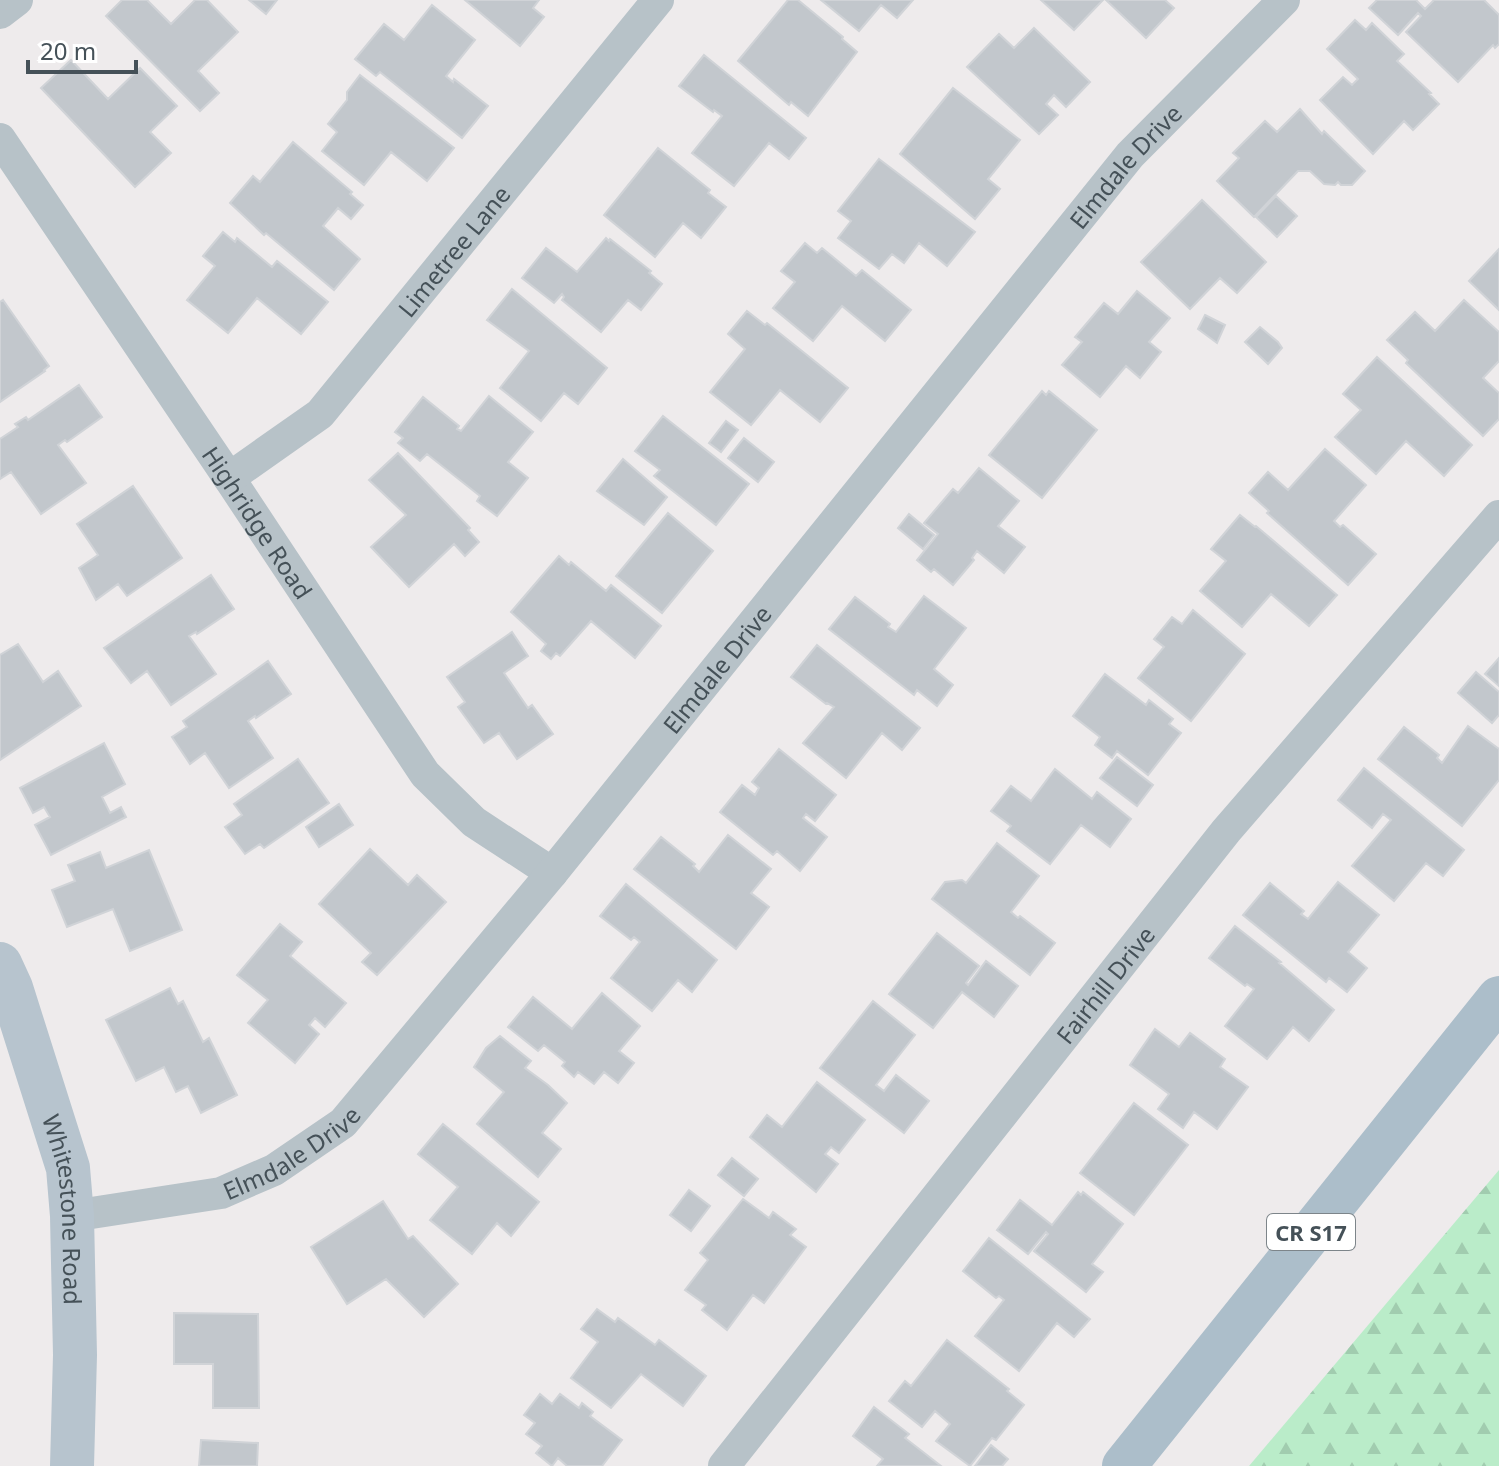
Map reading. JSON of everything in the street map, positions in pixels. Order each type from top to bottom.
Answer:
[{"type":"main road","name":"CR S17","points":[[1124,1466],[1499,998]]},
{"type":"street","points":[[0,13],[17,0]]},
{"type":"street","name":"Limetree Lane","points":[[229,478],[320,414],[658,0]]},
{"type":"street","name":"Elmdale Drive","points":[[72,1216],[221,1193],[274,1170],[343,1123],[552,873],[1130,155],[1284,0]]},
{"type":"street","name":"Highridge Road","points":[[0,139],[425,774],[474,822],[552,873]]},
{"type":"street","name":"Fairhill Drive","points":[[724,1466],[1226,831],[1499,516]]},
{"type":"street","name":"Whitestone Road","points":[[0,964],[11,988],[68,1168],[75,1355],[72,1466]]},
{"type":"green space","points":[[1499,1170],[1499,1466],[1249,1466]]},
{"type":"building","points":[[122,0],[147,0],[171,24],[195,0],[207,0],[238,32],[198,71],[219,93],[200,111],[106,16]]},
{"type":"building","points":[[249,0],[277,0],[266,14]]},
{"type":"building","points":[[465,0],[539,0],[533,8],[544,17],[520,46]]},
{"type":"building","points":[[788,0],[798,0],[857,52],[808,116],[791,102],[789,105],[738,61]]},
{"type":"building","points":[[821,0],[913,0],[897,18],[881,5],[859,31]]},
{"type":"building","points":[[1041,0],[1103,0],[1074,30]]},
{"type":"building","points":[[1106,0],[1165,0],[1174,8],[1146,38]]},
{"type":"building","points":[[1377,0],[1416,0],[1425,9],[1434,0],[1484,0],[1499,15],[1499,44],[1495,48],[1493,45],[1458,82],[1406,32],[1421,16],[1418,13],[1398,35],[1369,8]]},
{"type":"building","points":[[432,5],[475,40],[446,76],[488,106],[462,138],[380,72],[376,76],[355,59],[384,24],[404,40]]},
{"type":"building","points":[[1355,20],[1366,30],[1372,23],[1404,54],[1397,61],[1439,104],[1413,130],[1404,121],[1373,154],[1320,100],[1343,77],[1352,85],[1358,79],[1327,49]]},
{"type":"building","points":[[1034,28],[1090,82],[1066,107],[1054,95],[1046,104],[1058,115],[1039,134],[967,67],[999,34],[1014,48]]},
{"type":"building","points":[[704,55],[806,138],[789,159],[769,143],[734,186],[692,153],[722,116],[679,86]]},
{"type":"building","points":[[71,60],[108,99],[140,68],[177,106],[150,132],[171,153],[135,187],[41,88]]},
{"type":"building","points":[[360,75],[454,148],[427,181],[391,152],[364,185],[322,151],[337,132],[328,124],[347,100],[347,92]]},
{"type":"building","points":[[953,88],[1020,140],[988,179],[1000,189],[975,219],[900,154]]},
{"type":"building","points":[[1300,109],[1322,134],[1324,131],[1365,171],[1352,185],[1338,182],[1335,185],[1324,184],[1310,171],[1298,171],[1254,217],[1217,181],[1239,158],[1233,153],[1265,121],[1277,132]]},
{"type":"building","points":[[293,142],[363,205],[351,219],[338,208],[323,226],[360,259],[334,290],[266,233],[264,235],[230,203],[253,176],[260,182]]},
{"type":"building","points":[[658,148],[726,207],[701,238],[683,223],[655,257],[604,215]]},
{"type":"building","points":[[879,159],[975,232],[947,266],[919,243],[904,263],[892,254],[879,269],[838,238],[851,221],[838,211]]},
{"type":"building","points":[[1276,196],[1297,216],[1277,237],[1256,217]]},
{"type":"building","points":[[1202,200],[1266,262],[1237,293],[1220,278],[1190,309],[1141,262]]},
{"type":"building","points":[[223,232],[235,242],[237,238],[272,267],[277,261],[328,302],[301,334],[257,298],[228,333],[187,300],[215,266],[203,256]]},
{"type":"building","points":[[606,238],[651,271],[649,273],[662,284],[641,310],[628,300],[601,332],[562,300],[562,294],[554,303],[522,278],[546,248],[577,272]]},
{"type":"building","points":[[805,243],[817,253],[822,248],[856,276],[862,270],[911,310],[885,341],[842,306],[813,341],[773,308],[795,282],[781,271]]},
{"type":"building","points":[[1499,249],[1499,310],[1469,281]]},
{"type":"building","points":[[512,289],[607,368],[578,404],[564,393],[541,421],[500,388],[529,351],[487,320]]},
{"type":"building","points":[[1137,291],[1170,318],[1149,342],[1161,352],[1140,378],[1126,366],[1100,397],[1062,365],[1082,342],[1075,337],[1104,303],[1118,314]]},
{"type":"building","points":[[3,300],[49,366],[0,402],[0,302]]},
{"type":"building","points":[[1464,300],[1499,332],[1499,361],[1483,378],[1499,393],[1499,419],[1483,436],[1406,363],[1408,360],[1387,340],[1415,312],[1435,331]]},
{"type":"building","points":[[747,311],[765,325],[767,323],[848,388],[820,422],[780,390],[751,425],[710,392],[745,349],[728,334]]},
{"type":"building","points":[[1205,315],[1225,325],[1217,343],[1198,329]]},
{"type":"building","points":[[1260,327],[1282,348],[1268,364],[1245,342]]},
{"type":"building","points":[[1377,357],[1472,445],[1444,476],[1406,441],[1376,474],[1335,437],[1361,410],[1343,394]]},
{"type":"building","points":[[79,385],[102,417],[58,445],[86,483],[41,514],[11,472],[0,479],[0,439],[18,427],[15,424],[26,417],[28,420]]},
{"type":"building","points":[[1042,391],[1046,395],[1049,391],[1097,430],[1042,498],[989,455]]},
{"type":"building","points":[[489,396],[533,432],[508,462],[528,478],[497,516],[477,501],[480,496],[427,454],[420,461],[398,443],[403,438],[395,432],[423,397],[461,431]]},
{"type":"building","points":[[663,416],[749,484],[716,525],[654,476],[660,470],[635,451]]},
{"type":"building","points":[[726,421],[738,430],[721,452],[709,443]]},
{"type":"building","points":[[744,438],[774,462],[758,482],[728,458]]},
{"type":"building","points":[[1325,449],[1366,485],[1334,521],[1340,527],[1343,525],[1376,554],[1348,585],[1249,493],[1268,472],[1288,490]]},
{"type":"building","points":[[398,453],[470,528],[468,530],[479,542],[465,556],[454,544],[409,587],[371,547],[406,515],[369,480]]},
{"type":"building","points":[[623,459],[667,497],[644,525],[597,491]]},
{"type":"building","points":[[979,468],[1019,501],[998,526],[1025,547],[1004,573],[977,551],[972,558],[974,560],[953,585],[917,560],[938,534],[924,523],[953,489],[958,493]]},
{"type":"building","points":[[133,486],[182,558],[127,596],[118,584],[96,600],[79,568],[98,555],[77,524]]},
{"type":"building","points":[[668,513],[713,551],[662,613],[616,576]]},
{"type":"building","points":[[909,514],[934,535],[923,549],[898,528]]},
{"type":"building","points":[[1240,515],[1337,595],[1309,626],[1271,594],[1242,627],[1200,591],[1226,561],[1211,549]]},
{"type":"building","points":[[559,556],[606,591],[611,585],[661,626],[635,658],[591,621],[560,656],[556,653],[551,659],[541,651],[546,644],[511,612]]},
{"type":"building","points":[[211,575],[234,609],[197,634],[189,636],[216,674],[171,705],[147,671],[131,683],[104,648]]},
{"type":"building","points":[[924,596],[966,628],[934,669],[953,685],[937,706],[917,690],[914,695],[829,629],[855,597],[896,632]]},
{"type":"building","points":[[1193,610],[1245,654],[1191,721],[1138,678],[1164,647],[1154,639],[1172,617],[1182,624]]},
{"type":"building","points":[[512,632],[528,656],[504,673],[528,708],[532,705],[553,734],[517,759],[499,733],[484,743],[458,707],[465,702],[447,677]]},
{"type":"building","points":[[18,644],[43,682],[58,671],[81,706],[0,760],[0,655]]},
{"type":"building","points":[[817,645],[920,728],[902,750],[882,733],[846,778],[803,743],[834,707],[791,677]]},
{"type":"building","points":[[1499,658],[1499,686],[1485,674]]},
{"type":"building","points":[[268,661],[291,694],[248,721],[273,758],[229,788],[205,753],[190,764],[172,737],[187,727],[183,721]]},
{"type":"building","points":[[1476,672],[1499,692],[1499,715],[1492,723],[1458,693]]},
{"type":"building","points":[[1105,674],[1146,705],[1149,700],[1173,719],[1169,724],[1181,733],[1148,775],[1117,751],[1112,758],[1095,745],[1100,737],[1073,716]]},
{"type":"building","points":[[1468,726],[1499,749],[1499,780],[1462,826],[1378,759],[1404,727],[1439,755],[1437,758],[1442,763]]},
{"type":"building","points":[[104,743],[125,784],[102,797],[110,813],[121,807],[126,817],[51,855],[35,825],[50,817],[44,807],[33,813],[20,788]]},
{"type":"building","points":[[779,749],[836,795],[815,821],[806,814],[803,818],[827,837],[800,871],[777,851],[773,855],[720,812],[742,785],[755,795],[759,788],[752,782]]},
{"type":"building","points":[[1117,757],[1153,785],[1137,806],[1100,778]]},
{"type":"building","points":[[298,759],[329,803],[264,848],[260,844],[245,854],[225,827],[242,815],[234,804]]},
{"type":"building","points":[[1364,768],[1464,850],[1443,876],[1426,863],[1394,901],[1352,866],[1391,820],[1383,814],[1372,828],[1338,800]]},
{"type":"building","points":[[1055,769],[1092,799],[1097,792],[1131,819],[1110,847],[1081,825],[1050,864],[1007,831],[1011,826],[991,811],[1011,786],[1031,801]]},
{"type":"building","points":[[339,804],[353,825],[319,847],[306,827]]},
{"type":"building","points":[[728,835],[771,869],[751,893],[769,907],[736,949],[634,869],[661,837],[695,864],[693,866],[699,872]]},
{"type":"building","points":[[997,843],[1039,876],[1011,912],[1055,943],[1030,975],[932,899],[945,882],[962,880],[966,883]]},
{"type":"building","points":[[370,849],[408,885],[417,875],[446,902],[377,975],[362,962],[371,953],[319,904]]},
{"type":"building","points":[[149,850],[182,930],[130,951],[113,909],[67,927],[52,890],[75,881],[68,865],[100,852],[106,868]]},
{"type":"building","points":[[1338,882],[1379,915],[1348,952],[1367,968],[1347,992],[1329,978],[1326,982],[1243,915],[1270,883],[1304,911],[1301,914],[1308,919]]},
{"type":"building","points":[[626,884],[717,960],[692,992],[678,980],[652,1011],[611,978],[640,942],[634,937],[631,940],[600,916]]},
{"type":"building","points":[[280,924],[302,942],[290,956],[346,1003],[325,1027],[315,1018],[309,1025],[319,1034],[295,1063],[248,1023],[268,1000],[237,975]]},
{"type":"building","points":[[1235,926],[1334,1010],[1309,1041],[1293,1027],[1267,1059],[1225,1026],[1254,989],[1247,984],[1245,986],[1209,958]]},
{"type":"building","points":[[937,933],[979,966],[966,983],[968,985],[986,961],[1018,986],[994,1017],[962,992],[933,1028],[889,994]]},
{"type":"building","points":[[170,988],[178,1004],[183,1001],[203,1042],[209,1038],[237,1095],[201,1113],[188,1086],[176,1092],[164,1067],[136,1081],[106,1020]]},
{"type":"building","points":[[602,993],[640,1026],[619,1051],[634,1063],[618,1083],[604,1072],[594,1084],[578,1072],[574,1077],[562,1066],[565,1062],[544,1045],[538,1051],[508,1027],[533,997],[572,1029]]},
{"type":"building","points":[[873,1001],[915,1035],[876,1085],[884,1091],[896,1075],[929,1101],[904,1133],[820,1068]]},
{"type":"building","points":[[1155,1029],[1179,1047],[1190,1033],[1225,1059],[1220,1067],[1248,1087],[1217,1129],[1194,1112],[1183,1128],[1158,1109],[1169,1094],[1130,1065]]},
{"type":"building","points":[[500,1036],[531,1061],[525,1068],[567,1103],[542,1133],[561,1149],[538,1177],[477,1124],[504,1092],[474,1067],[486,1048]]},
{"type":"building","points":[[817,1082],[865,1120],[839,1153],[831,1147],[825,1154],[838,1164],[816,1192],[750,1137],[767,1115],[782,1127]]},
{"type":"building","points":[[1134,1103],[1188,1145],[1134,1215],[1080,1173]]},
{"type":"building","points":[[443,1124],[539,1202],[511,1236],[497,1223],[472,1254],[430,1220],[458,1187],[418,1154]]},
{"type":"building","points":[[732,1158],[758,1179],[744,1196],[718,1175]]},
{"type":"building","points":[[689,1190],[710,1206],[691,1231],[670,1215]]},
{"type":"building","points":[[1078,1192],[1081,1195],[1083,1192],[1123,1224],[1092,1264],[1103,1272],[1086,1292],[1034,1251],[1048,1234],[1046,1232],[1028,1254],[997,1230],[1020,1200],[1052,1225]]},
{"type":"building","points":[[743,1199],[769,1218],[773,1212],[796,1229],[790,1235],[806,1247],[764,1303],[753,1295],[727,1330],[702,1310],[706,1305],[685,1290],[708,1260],[700,1253]]},
{"type":"building","points":[[383,1201],[408,1239],[413,1236],[458,1284],[424,1317],[386,1279],[347,1304],[311,1247]]},
{"type":"building","points":[[989,1238],[1090,1319],[1074,1337],[1057,1323],[1019,1371],[975,1336],[1004,1300],[999,1296],[996,1298],[963,1271]]},
{"type":"building","points":[[597,1309],[615,1322],[618,1318],[655,1345],[659,1340],[706,1376],[683,1406],[641,1374],[611,1408],[571,1378],[598,1342],[581,1329]]},
{"type":"building","points":[[174,1313],[258,1314],[259,1408],[213,1408],[213,1364],[174,1364]]},
{"type":"building","points":[[947,1340],[1009,1389],[1007,1391],[1024,1405],[970,1466],[936,1441],[950,1424],[935,1411],[922,1427],[889,1401],[905,1381],[911,1386]]},
{"type":"building","points":[[540,1394],[552,1404],[560,1394],[579,1408],[582,1403],[593,1412],[590,1416],[622,1440],[602,1466],[567,1466],[558,1458],[552,1466],[536,1453],[542,1446],[526,1434],[535,1423],[524,1415]]},
{"type":"building","points":[[874,1407],[909,1434],[905,1438],[941,1466],[877,1466],[883,1459],[853,1436]]},
{"type":"building","points":[[201,1440],[258,1443],[257,1466],[199,1466]]},
{"type":"building","points":[[991,1445],[1008,1459],[1002,1466],[975,1466]]}]
